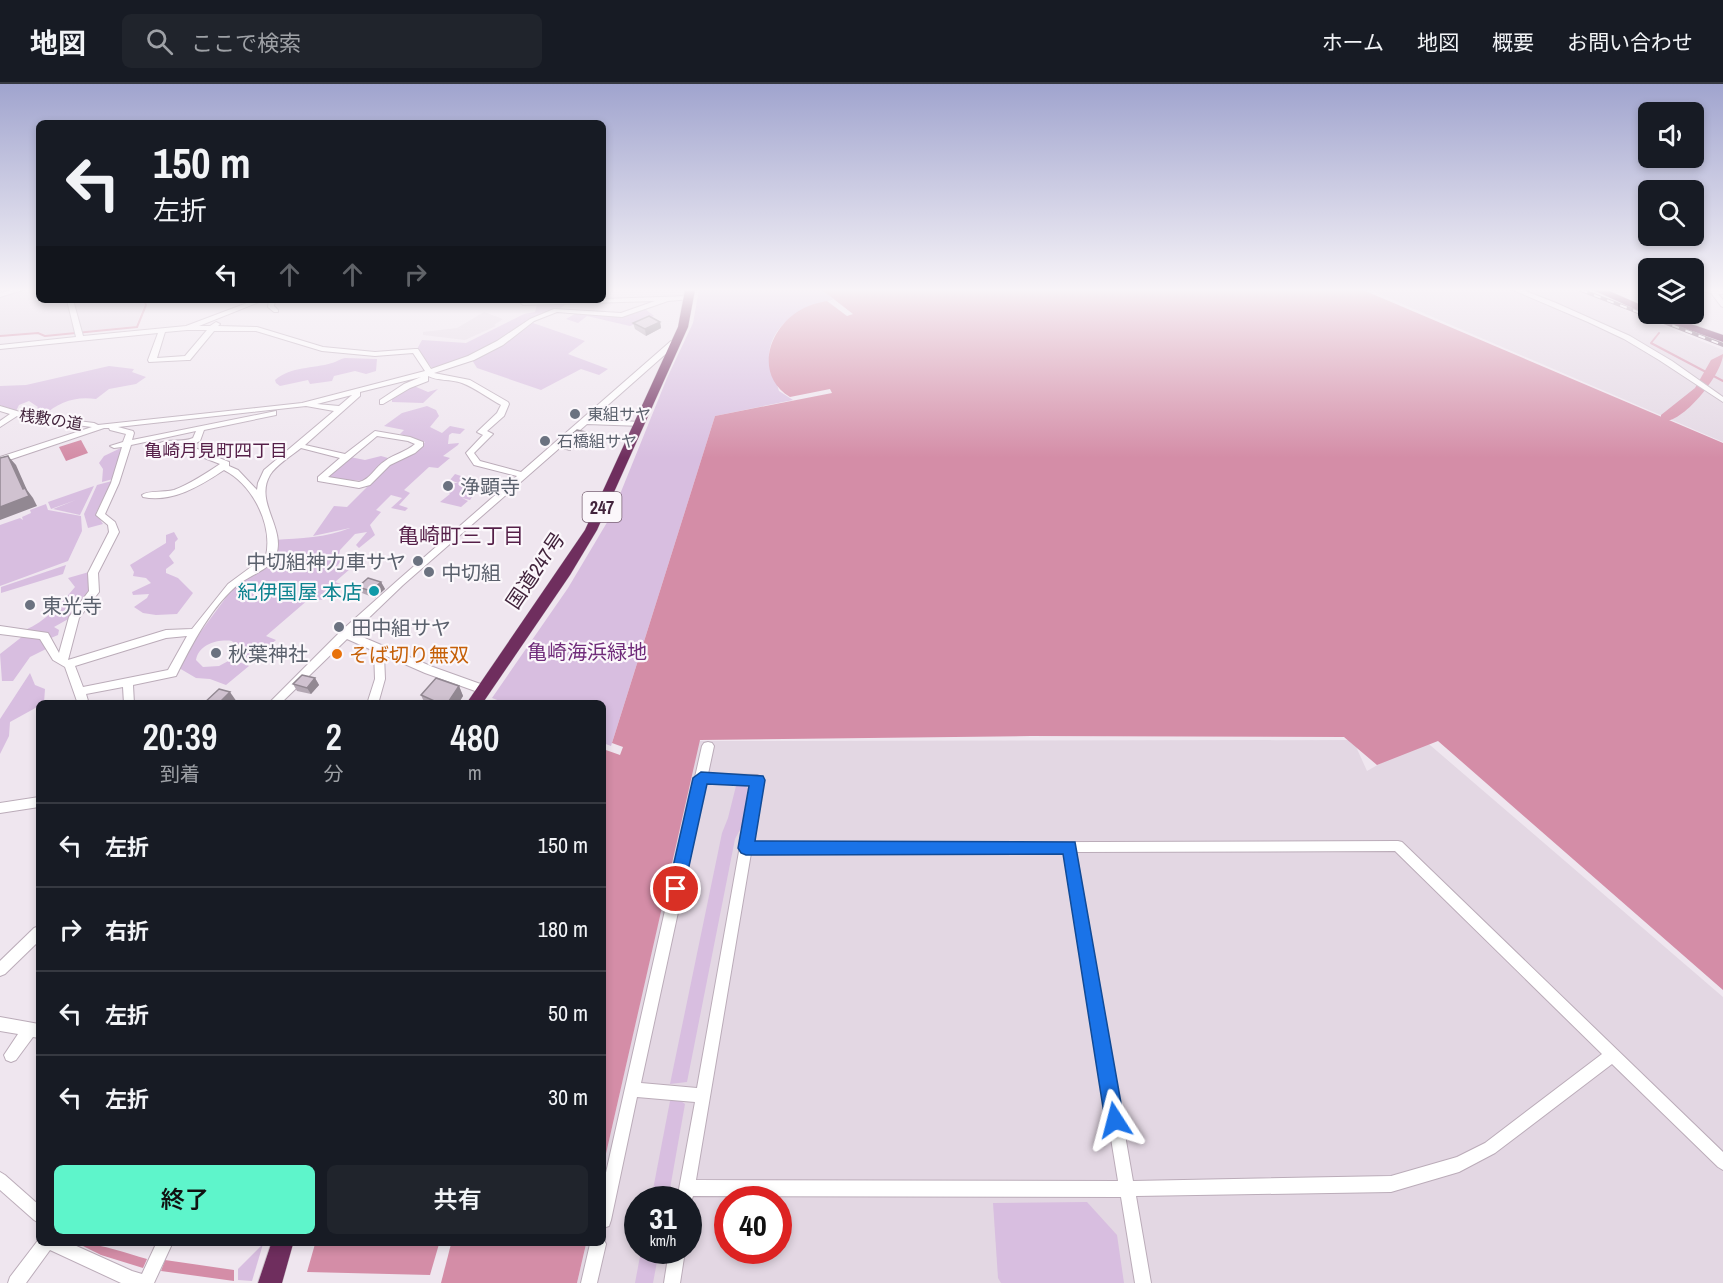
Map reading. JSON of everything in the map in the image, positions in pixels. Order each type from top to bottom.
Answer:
[{"type":"highway","name":"国道247号","points":[[475,700],[578,552],[639,424],[673,346]]},
{"type":"highway","points":[[270,1283],[281,1246]]},
{"type":"street","points":[[157,346],[152,360],[187,358],[198,346]]},
{"type":"street","points":[[312,346],[375,354],[415,351],[426,373],[467,382],[505,404],[501,414],[481,432],[489,434],[470,453],[477,464],[523,475]]},
{"type":"street","points":[[0,460],[103,426],[302,405],[426,373],[484,352],[493,346]]},
{"type":"street","points":[[277,700],[345,634],[583,421],[671,346]]},
{"type":"street","points":[[1642,346],[1679,368],[1723,400]]},
{"type":"street","points":[[384,402],[407,386],[424,379],[426,373]]},
{"type":"street","points":[[81,691],[172,674],[196,632],[232,584],[249,570],[264,564],[271,555],[273,546],[259,498],[261,483],[267,472],[301,446],[357,394],[356,390]]},
{"type":"street","points":[[302,405],[340,409]]},
{"type":"street","points":[[114,446],[278,412],[278,407]]},
{"type":"street","name":"桟敷の道","points":[[0,408],[15,414],[103,426]]},
{"type":"street","points":[[0,425],[15,414]]},
{"type":"street","points":[[583,421],[639,424]]},
{"type":"street","points":[[66,662],[74,616],[94,592],[93,573],[114,532],[112,524],[100,515],[128,444],[130,432],[103,426]]},
{"type":"street","points":[[162,444],[187,444],[197,439],[201,428]]},
{"type":"street","points":[[375,433],[410,439],[420,444],[412,451],[392,459],[367,483],[359,485],[321,479],[345,457],[375,433]]},
{"type":"street","points":[[146,495],[155,497],[192,485],[226,464],[192,450],[187,444]]},
{"type":"street","points":[[301,446],[345,457]]},
{"type":"street","points":[[223,466],[235,471],[259,498]]},
{"type":"street","points":[[0,630],[44,636],[50,651],[66,662],[83,700]]},
{"type":"street","points":[[66,662],[166,634],[196,632]]},
{"type":"street","points":[[345,634],[482,689]]},
{"type":"street","points":[[373,700],[380,676],[380,649]]},
{"type":"street","points":[[128,682],[129,700]]},
{"type":"street","points":[[606,1206],[708,746]]},
{"type":"street","points":[[687,1186],[757,780],[701,778]]},
{"type":"street","points":[[0,808],[36,802]]},
{"type":"street","points":[[746,848],[1398,846],[1723,1162]]},
{"type":"street","points":[[1070,847],[1143,1283]]},
{"type":"street","points":[[0,970],[36,935]]},
{"type":"street","points":[[0,1024],[34,1031]]},
{"type":"street","points":[[11,1055],[34,1031]]},
{"type":"street","points":[[702,1194],[1350,1187],[1391,1184],[1425,1176],[1459,1164],[1490,1148],[1613,1054]]},
{"type":"street","points":[[632,1089],[703,1096]]},
{"type":"street","points":[[0,1180],[36,1212]]},
{"type":"street","points":[[16,1283],[44,1246]]},
{"type":"street","points":[[59,1246],[130,1279],[147,1281],[163,1246]]},
{"type":"street","points":[[589,1283],[598,1246]]},
{"type":"street","points":[[672,1283],[675,1264]]},
{"type":"shaded area","points":[[771,346],[1495,346],[1723,443],[1723,990],[1438,741],[1377,765],[1344,737],[1031,736],[700,740],[606,1154],[606,750],[620,755],[623,747],[612,743],[715,416],[832,393],[830,389],[790,397],[772,378],[769,354]]},
{"type":"shaded area","points":[[1500,346],[1713,346],[1723,350],[1723,442]]},
{"type":"shaded area","points":[[81,440],[88,453],[66,461],[59,447]]},
{"type":"shaded area","points":[[1423,739],[1723,997],[1723,1283],[577,1283],[586,1246],[606,1246],[606,1154],[699,741],[1353,740],[1367,771]]},
{"type":"shaded area","points":[[83,1246],[104,1247],[147,1259],[143,1268],[101,1255]]},
{"type":"shaded area","points":[[314,1246],[438,1246],[430,1275],[307,1272]]},
{"type":"shaded area","points":[[450,1246],[586,1246],[577,1283],[441,1283]]},
{"type":"shaded area","points":[[165,1260],[234,1270],[234,1281],[161,1271]]},
{"type":"green space","points":[[419,346],[490,346],[460,362],[432,368],[417,349]]},
{"type":"green space","points":[[499,346],[579,346],[568,354],[608,369],[599,375],[581,369],[541,390],[477,368],[472,360]]},
{"type":"green space","name":"亀崎海浜緑地","points":[[682,346],[771,346],[769,358],[779,391],[793,400],[715,416],[611,746],[606,744],[606,700],[497,700],[492,698],[568,588],[612,514]]},
{"type":"green space","points":[[345,358],[377,359],[376,371],[366,374],[355,371],[334,376],[332,381],[310,384],[308,380],[280,386],[276,383],[275,380],[288,372],[325,365]]},
{"type":"green space","points":[[109,366],[134,369],[132,372],[146,377],[136,384],[109,389],[96,399],[81,398],[68,401],[43,416],[31,415],[38,407],[29,401],[19,405],[16,411],[0,405],[0,386],[26,385]]},
{"type":"green space","points":[[414,386],[428,392],[438,389],[423,403],[392,402],[392,399],[404,389]]},
{"type":"green space","points":[[427,406],[436,410],[439,416],[430,427],[442,433],[450,426],[465,429],[460,434],[449,435],[448,444],[459,443],[443,456],[450,458],[438,468],[429,467],[404,490],[410,493],[399,505],[408,508],[405,511],[391,508],[402,498],[391,495],[376,510],[381,512],[370,525],[375,535],[359,548],[356,545],[367,532],[355,534],[340,550],[339,555],[345,556],[337,566],[350,569],[335,582],[341,584],[323,600],[309,599],[266,636],[276,640],[250,662],[234,655],[238,649],[232,641],[215,642],[205,646],[196,660],[203,667],[219,666],[232,659],[249,666],[226,685],[210,679],[196,678],[179,668],[199,634],[233,588],[268,565],[275,540],[322,536],[350,528],[313,536],[334,506],[347,507],[390,464],[416,452],[425,442],[400,434],[404,430],[384,426],[402,413]]},
{"type":"green space","points":[[125,446],[113,479],[102,482],[103,469],[99,463],[104,456]]},
{"type":"green space","points":[[381,456],[388,458],[366,481],[330,479],[330,475],[350,457],[365,460]]},
{"type":"green space","points":[[455,474],[464,477],[458,483],[450,480]]},
{"type":"green space","points":[[112,481],[96,513],[103,524],[88,528],[84,514],[97,485]]},
{"type":"green space","points":[[450,483],[458,483],[464,487],[460,492],[472,497],[470,500],[462,498],[468,501],[461,507],[440,502],[450,494],[445,488]]},
{"type":"green space","points":[[94,486],[80,515],[53,509],[76,500],[51,509],[48,502]]},
{"type":"green space","points":[[46,504],[48,510],[81,516],[82,531],[68,561],[0,586],[0,525],[20,518],[23,520],[22,517],[31,513],[30,510]]},
{"type":"green space","points":[[174,532],[178,539],[175,542],[175,549],[169,556],[174,563],[166,569],[166,573],[178,578],[193,593],[177,614],[143,613],[134,607],[149,594],[133,595],[132,592],[151,583],[146,578],[133,576],[134,572],[130,565],[166,543],[166,535]]},
{"type":"green space","points":[[66,565],[63,574],[1,593],[1,587]]},
{"type":"green space","points":[[89,572],[90,593],[70,618],[54,627],[59,630],[58,635],[51,638],[46,634],[25,630],[59,606],[75,587],[68,578]]},
{"type":"green space","points":[[23,636],[40,639],[46,649],[30,657],[13,681],[2,681],[0,654]]},
{"type":"green space","points":[[30,673],[35,685],[45,689],[44,700],[36,700],[36,708],[10,722],[9,736],[0,754],[0,719]]},
{"type":"green space","points":[[743,784],[748,788],[744,822],[735,839],[687,1082],[670,1084],[722,833],[736,786]]},
{"type":"green space","points":[[678,1099],[685,1104],[670,1186],[654,1186],[670,1101]]},
{"type":"green space","points":[[1087,1202],[1117,1235],[1124,1283],[1001,1283],[998,1278],[993,1203]]},
{"type":"green space","points":[[262,1246],[252,1281],[238,1280],[238,1269]]},
{"type":"green space","points":[[639,1264],[657,1264],[653,1283],[635,1283]]},
{"type":"building","points":[[577,430],[585,432],[569,446],[560,444]]},
{"type":"building","points":[[8,456],[23,489],[25,488],[29,496],[0,507],[0,458]]},
{"type":"building","points":[[368,578],[381,582],[371,591],[358,587]]},
{"type":"building","points":[[302,675],[315,678],[307,688],[293,684]]},
{"type":"building","points":[[436,678],[459,686],[450,700],[432,700],[421,695]]},
{"type":"building","points":[[219,689],[230,692],[222,700],[207,700]]},
{"type":"waterway","points":[[1657,346],[1723,381]]},
{"type":"waterway","points":[[1666,418],[1700,390],[1716,363],[1723,358]]},
{"type":"place","name":"東組サヤ","points":[[575,414]]},
{"type":"place","name":"石橋組サヤ","points":[[545,441]]},
{"type":"place","name":"浄顕寺","points":[[448,486]]},
{"type":"place","name":"中切組神力車サヤ","points":[[418,561]]},
{"type":"place","name":"中切組","points":[[429,572]]},
{"type":"place","name":"紀伊国屋 本店","points":[[374,591]]},
{"type":"place","name":"東光寺","points":[[30,605]]},
{"type":"place","name":"田中組サヤ","points":[[339,627]]},
{"type":"place","name":"秋葉神社","points":[[216,653]]},
{"type":"place","name":"そば切り無双","points":[[337,654]]},
{"type":"district","name":"亀崎月見町四丁目","points":[[216,450]]},
{"type":"district","name":"亀崎町三丁目","points":[[461,535]]},
{"type":"route","points":[[676,889],[701,778],[757,780],[746,848],[1070,847],[1115,1120]]}]
